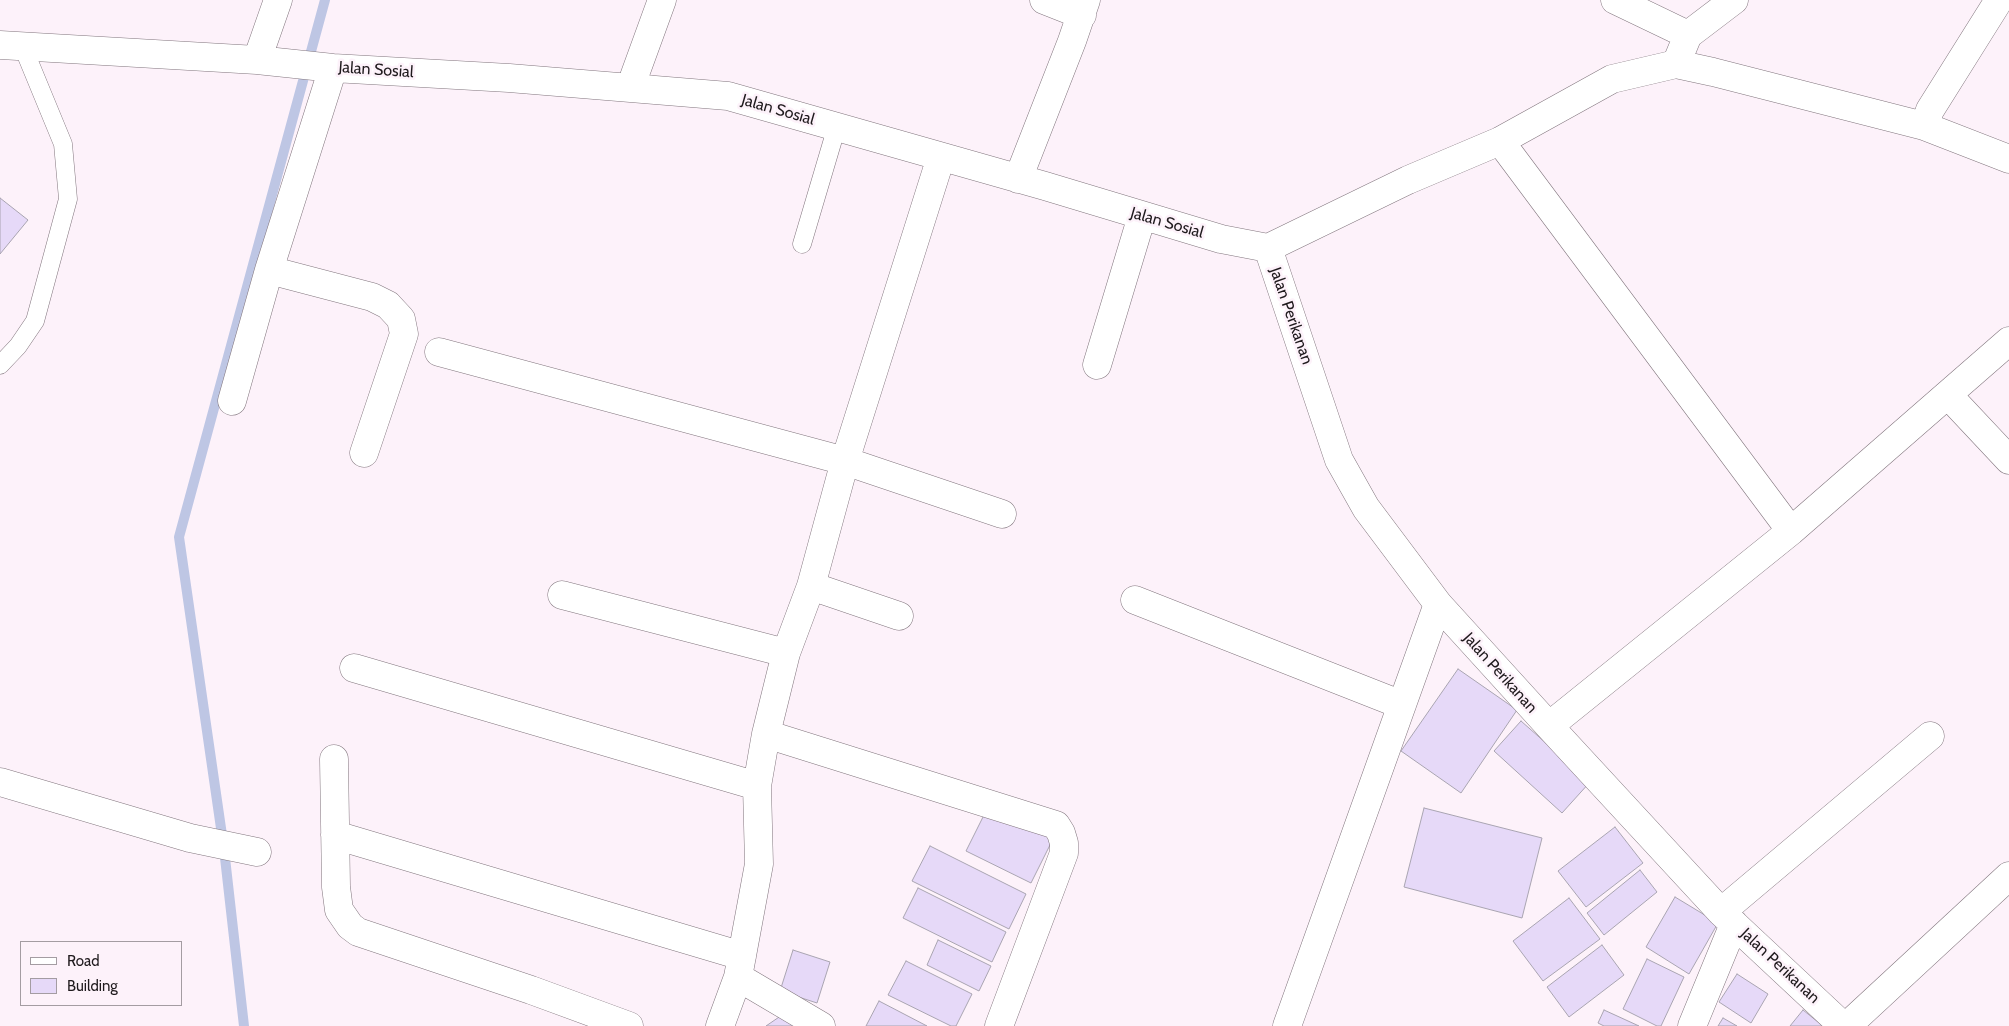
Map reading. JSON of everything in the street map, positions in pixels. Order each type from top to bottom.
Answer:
[{"type":"street","points":[[12,46],[268,62],[278,0]]},
{"type":"street","points":[[630,88],[662,0]]},
{"type":"street","points":[[1018,179],[1084,8],[1044,0]]},
{"type":"street","points":[[1615,0],[1688,35]]},
{"type":"street","points":[[1676,64],[1688,35],[1734,0]]},
{"type":"street","points":[[1924,126],[1930,110],[1999,0]]},
{"type":"street","name":"Jalan Sosial","points":[[268,62],[728,96],[837,126],[1221,239],[1268,248]]},
{"type":"street","points":[[1268,248],[1408,180],[1500,141],[1612,79],[1676,64],[1924,126],[2009,159]]},
{"type":"street","points":[[232,401],[326,67]]},
{"type":"street","points":[[1500,141],[1791,531]]},
{"type":"street","points":[[720,1026],[740,966],[759,864],[758,786],[766,734],[786,653],[811,586],[845,461],[942,157]]},
{"type":"street","points":[[1097,365],[1142,216]]},
{"type":"street","name":"Jalan Perikanan","points":[[1268,248],[1339,460],[1366,508],[1438,604],[1549,726],[1728,918],[1843,1026]]},
{"type":"street","points":[[269,270],[372,298],[388,305],[401,319],[404,334],[364,453]]},
{"type":"street","points":[[1549,726],[1791,531],[2009,341]]},
{"type":"street","points":[[439,352],[845,461],[1002,514]]},
{"type":"street","points":[[1948,395],[2009,460]]},
{"type":"street","points":[[811,586],[899,616]]},
{"type":"street","points":[[562,595],[786,653]]},
{"type":"street","points":[[1135,600],[1402,705]]},
{"type":"street","points":[[1287,1026],[1438,604]]},
{"type":"street","points":[[354,668],[758,786]]},
{"type":"street","points":[[766,734],[1056,825],[1064,843],[1064,853],[999,1026]]},
{"type":"street","points":[[1692,1026],[1728,918],[1930,736]]},
{"type":"street","points":[[334,759],[335,836],[339,910],[344,919],[358,932],[531,990],[629,1026]]},
{"type":"street","points":[[0,782],[190,838],[257,852]]},
{"type":"street","points":[[335,836],[740,966],[822,1026]]},
{"type":"street","points":[[1847,1026],[2009,876]]},
{"type":"lane","points":[[0,365],[18,346],[35,321],[68,199],[63,144],[12,46]]},
{"type":"lane","points":[[802,244],[837,126]]},
{"type":"building","points":[[0,198],[28,220],[0,254]]},
{"type":"building","points":[[1458,669],[1517,710],[1461,793],[1401,751]]},
{"type":"building","points":[[1521,721],[1590,782],[1562,813],[1494,751]]},
{"type":"building","points":[[988,807],[1053,839],[1031,883],[966,851]]},
{"type":"building","points":[[1424,808],[1542,838],[1522,918],[1404,887]]},
{"type":"building","points":[[1615,827],[1643,863],[1586,907],[1558,871]]},
{"type":"building","points":[[930,846],[1026,894],[1009,929],[912,881]]},
{"type":"building","points":[[1640,870],[1657,892],[1604,935],[1587,913]]},
{"type":"building","points":[[918,888],[1006,932],[992,962],[903,918]]},
{"type":"building","points":[[1675,897],[1718,923],[1689,974],[1646,947]]},
{"type":"building","points":[[1569,898],[1600,939],[1543,981],[1513,941]]},
{"type":"building","points":[[938,940],[991,966],[979,991],[927,965]]},
{"type":"building","points":[[1602,945],[1624,975],[1569,1017],[1547,987]]},
{"type":"building","points":[[793,950],[830,962],[817,1003],[780,991]]},
{"type":"building","points":[[1647,959],[1684,977],[1661,1026],[1657,1026],[1623,1009]]},
{"type":"building","points":[[906,961],[972,994],[956,1026],[951,1026],[888,995]]},
{"type":"building","points":[[1737,974],[1768,994],[1751,1023],[1719,1002]]},
{"type":"building","points":[[879,1001],[927,1026],[866,1026]]},
{"type":"building","points":[[1604,1010],[1639,1026],[1604,1026],[1598,1023]]},
{"type":"building","points":[[1803,1010],[1823,1026],[1790,1026]]},
{"type":"building","points":[[785,1013],[793,1026],[766,1026]]},
{"type":"building","points":[[1723,1018],[1737,1026],[1718,1026]]},
{"type":"waterway","points":[[244,1026],[224,849],[179,537],[325,0]]}]
